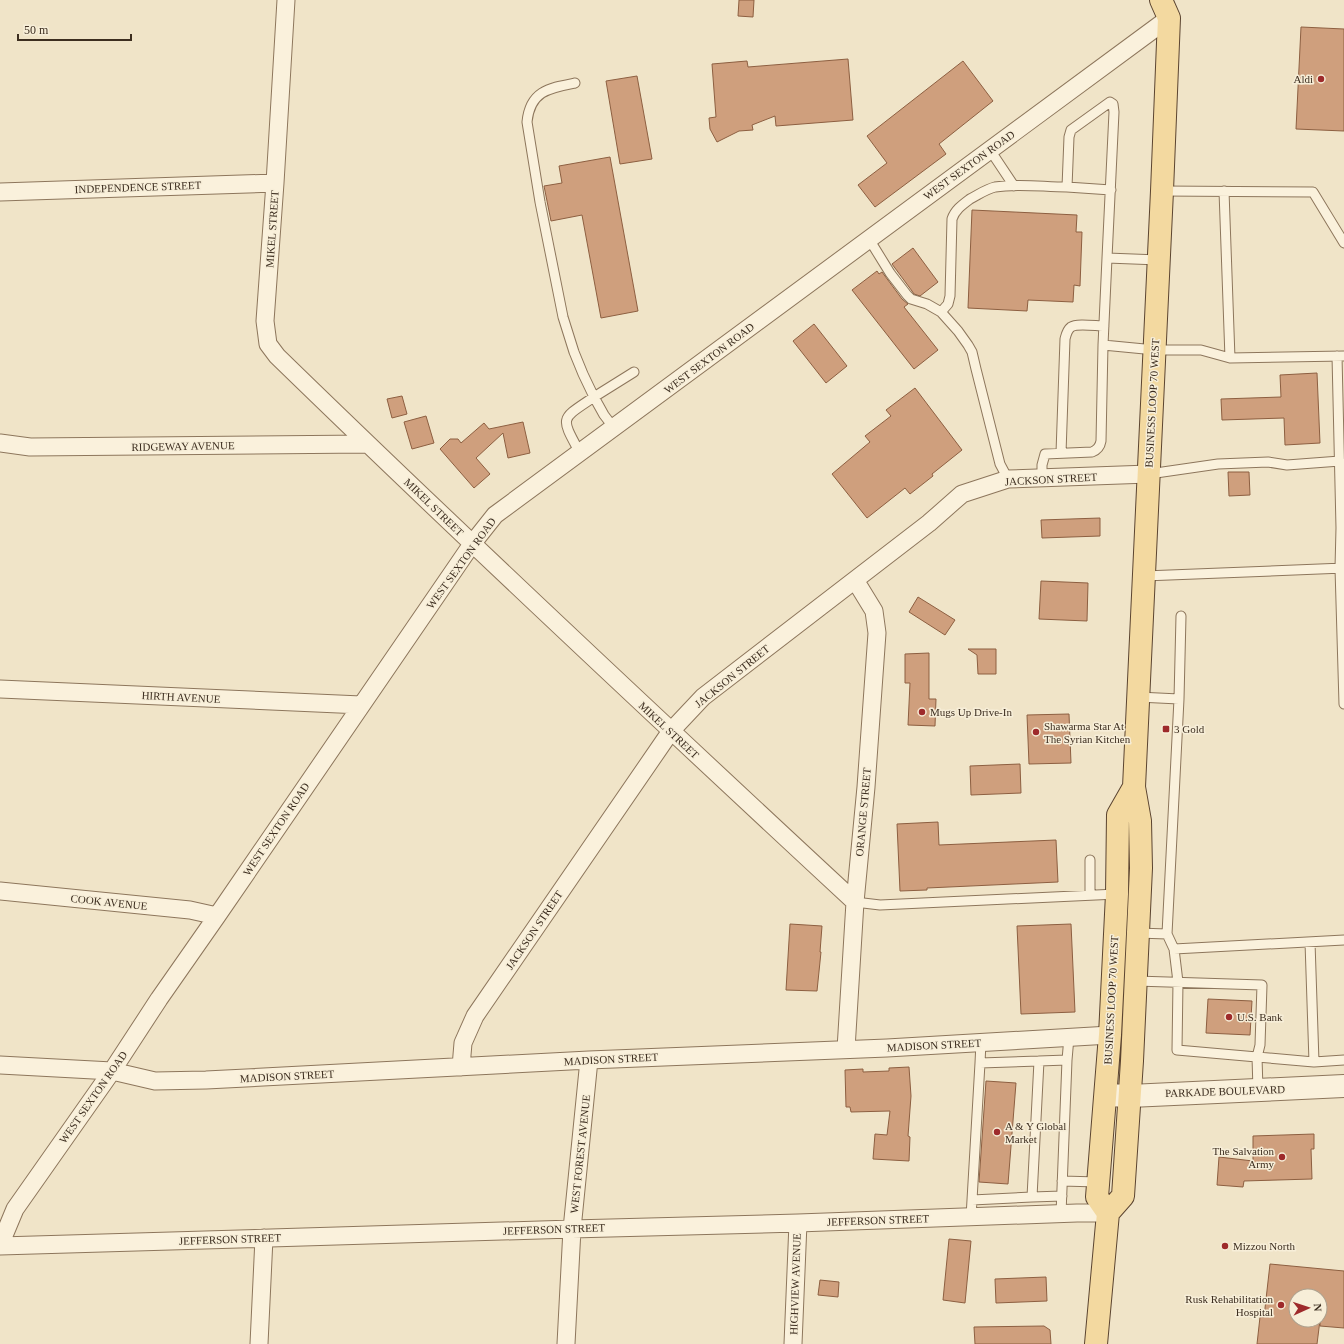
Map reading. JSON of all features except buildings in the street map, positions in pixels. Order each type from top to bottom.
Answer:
[{"type":"main road","points":[[1165,9],[1181,0]]},
{"type":"main road","name":"BUSINESS LOOP 70 WEST","points":[[1134,787],[1118,815],[1117,894],[1110,1035],[1097,1197],[1108,1214],[1123,1196],[1136,982],[1141,868],[1140,821],[1134,787],[1162,190],[1165,9]]},
{"type":"main road","points":[[1096,1344],[1108,1214]]},
{"type":"street","name":"MIKEL STREET","points":[[286,0],[265,321],[268,344],[278,356],[367,444],[472,544],[855,902]]},
{"type":"street","name":"WEST SEXTON ROAD","points":[[0,1245],[15,1209],[112,1071],[159,999],[472,544],[496,515],[990,150],[1165,9]]},
{"type":"street","name":"INDEPENDENCE STREET","points":[[0,192],[275,183]]},
{"type":"street","name":"RIDGEWAY AVENUE","points":[[0,443],[30,447],[367,444]]},
{"type":"street","name":"JACKSON STREET","points":[[461,1067],[463,1043],[475,1016],[671,731],[703,697],[929,523],[962,494],[1008,479],[1149,474]]},
{"type":"street","name":"ORANGE STREET","points":[[846,1049],[855,902],[866,787],[877,633],[874,610],[855,580]]},
{"type":"street","name":"HIRTH AVENUE","points":[[0,689],[361,705]]},
{"type":"street","name":"COOK AVENUE","points":[[0,890],[190,910],[217,916]]},
{"type":"street","name":"MADISON STREET","points":[[0,1066],[112,1071],[154,1081],[206,1080],[1110,1035]]},
{"type":"street","name":"WEST FOREST AVENUE","points":[[566,1344],[572,1228],[589,1060]]},
{"type":"street","name":"PARKADE BOULEVARD","points":[[1106,1095],[1130,1096],[1344,1086]]},
{"type":"street","name":"JEFFERSON STREET","points":[[0,1245],[572,1228],[798,1223],[1061,1214],[1108,1214]]},
{"type":"street","name":"HIGHVIEW AVENUE","points":[[793,1344],[798,1223]]},
{"type":"street","points":[[259,1344],[264,1238]]},
{"type":"lane","points":[[575,83],[555,87],[536,97],[528,112],[527,122],[544,225],[563,317],[582,374],[604,415],[614,428]]},
{"type":"lane","points":[[1042,478],[1042,465],[1045,454],[1092,452],[1096,451],[1100,446],[1101,441],[1103,345],[1114,107],[1110,102],[1071,130],[1069,137],[1067,188]]},
{"type":"lane","points":[[990,150],[1014,186]]},
{"type":"lane","points":[[941,312],[948,304],[950,296],[952,220],[954,213],[968,200],[995,187],[1014,186],[1111,190]]},
{"type":"lane","points":[[1162,190],[1313,192],[1344,243]]},
{"type":"lane","points":[[1224,191],[1230,358]]},
{"type":"lane","points":[[869,239],[890,273],[907,295],[911,299],[927,304],[941,312],[958,331],[972,352],[1000,464],[1008,479]]},
{"type":"lane","points":[[1107,258],[1159,260]]},
{"type":"lane","points":[[1061,453],[1064,339],[1071,326],[1104,326]]},
{"type":"lane","points":[[1103,345],[1155,350],[1201,350],[1230,358],[1340,356],[1340,461],[1344,704]]},
{"type":"lane","points":[[580,453],[566,424],[566,418],[569,413],[634,372]]},
{"type":"lane","points":[[1149,474],[1218,464],[1268,462],[1287,465],[1340,461]]},
{"type":"lane","points":[[1144,576],[1342,568]]},
{"type":"lane","points":[[1182,616],[1167,934],[1174,949],[1178,982],[1177,1050],[1314,1062],[1344,1060]]},
{"type":"lane","points":[[1138,697],[1179,699]]},
{"type":"lane","points":[[1090,860],[1090,895]]},
{"type":"lane","points":[[855,902],[880,905],[1117,894]]},
{"type":"lane","points":[[1138,933],[1167,934]]},
{"type":"lane","points":[[1174,949],[1344,940]]},
{"type":"lane","points":[[1310,942],[1314,1062]]},
{"type":"lane","points":[[1136,982],[1262,985],[1260,1046],[1257,1057],[1258,1090]]},
{"type":"lane","points":[[1061,1214],[1066,1060],[1069,1037]]},
{"type":"lane","points":[[971,1217],[981,1042]]},
{"type":"lane","points":[[980,1063],[1066,1060]]},
{"type":"lane","points":[[1032,1197],[1039,1061]]},
{"type":"lane","points":[[1062,1181],[1098,1182]]},
{"type":"lane","points":[[972,1200],[1062,1196]]},
{"type":"place","name":"Aldi","points":[[1321,79]]},
{"type":"place","name":"Mugs Up Drive-In","points":[[922,712]]},
{"type":"place","name":"3 Gold","points":[[1166,729]]},
{"type":"place","name":"Shawarma Star At The Syrian Kitchen","points":[[1036,732]]},
{"type":"place","name":"U.S. Bank","points":[[1229,1017]]},
{"type":"place","name":"A & Y Global Market","points":[[997,1132]]},
{"type":"place","name":"The Salvation Army","points":[[1282,1157]]},
{"type":"place","name":"Mizzou North","points":[[1225,1246]]},
{"type":"place","name":"Rusk Rehabilitation Hospital","points":[[1281,1305]]}]
